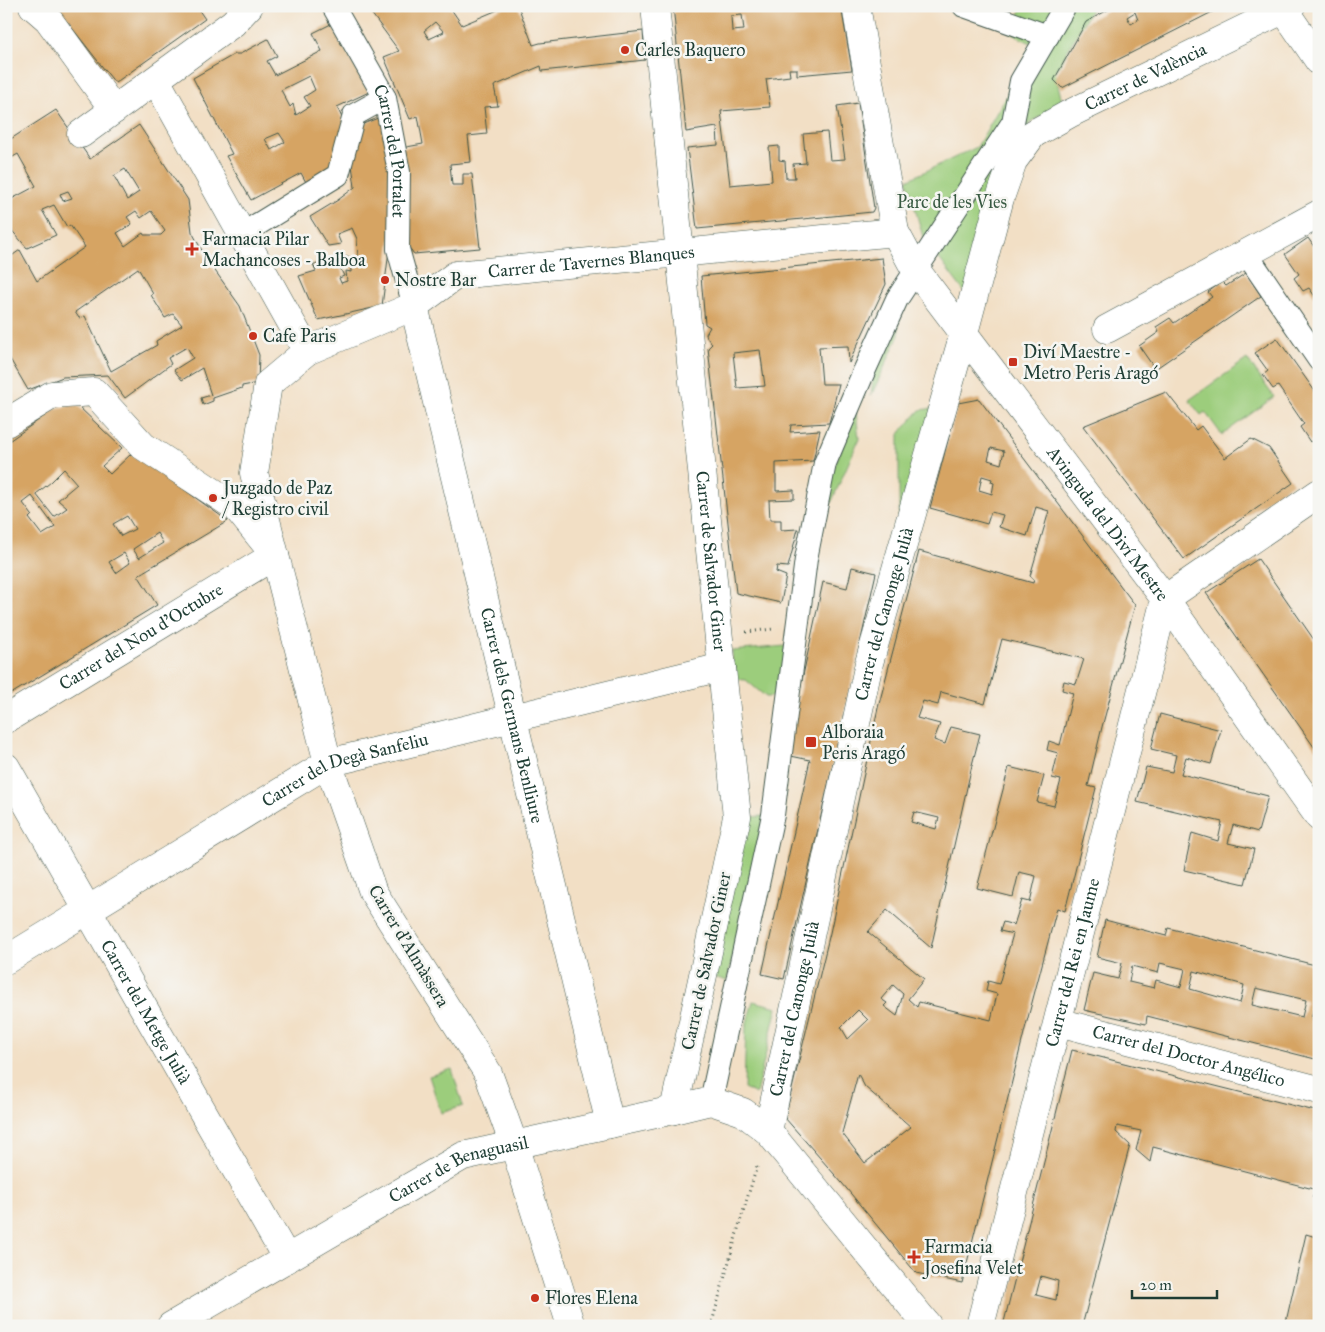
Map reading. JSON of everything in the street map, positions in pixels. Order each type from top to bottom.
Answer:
[{"type":"street","points":[[33,6],[48,19],[114,110]]},
{"type":"street","name":"Carrer del Portalet","points":[[333,6],[385,98],[399,172],[398,249],[414,306]]},
{"type":"street","name":"Carrer de Salvador Giner","points":[[655,6],[737,817],[674,1110]]},
{"type":"street","name":"Avinguda del Diví Mestre","points":[[856,6],[896,232],[915,269],[1165,600],[1319,817]]},
{"type":"street","points":[[964,6],[1048,36]]},
{"type":"street","points":[[928,1326],[768,1131],[743,1112],[711,1101],[773,815],[806,559],[825,463],[897,299],[1013,122],[1022,81],[1065,6]]},
{"type":"street","points":[[1287,8],[1319,61]]},
{"type":"street","name":"Carrer de València","points":[[1013,161],[1033,134],[1069,114],[1287,8]]},
{"type":"street","points":[[81,134],[156,80],[234,12]]},
{"type":"street","points":[[156,80],[307,350]]},
{"type":"street","points":[[242,234],[338,175],[354,115],[385,98]]},
{"type":"street","name":"Carrer del Canonge Julià","points":[[768,1131],[869,663],[964,333],[1000,198],[1013,161]]},
{"type":"street","points":[[1107,329],[1246,253],[1316,222]]},
{"type":"street","name":"Carrer de Tavernes Blanques","points":[[254,473],[268,384],[307,350],[414,306],[456,275],[896,232]]},
{"type":"street","points":[[1246,253],[1319,360]]},
{"type":"street","name":"Carrer dels Germans Benlliure","points":[[414,306],[610,1124]]},
{"type":"street","points":[[6,423],[52,395],[94,392],[143,446],[236,508],[275,556]]},
{"type":"street","name":"Carrer d'Almàssera","points":[[254,473],[328,763],[373,892],[488,1073],[514,1145],[572,1326]]},
{"type":"street","points":[[1165,600],[1319,493]]},
{"type":"street","name":"Carrer del Nou d'Octubre","points":[[6,719],[275,556]]},
{"type":"street","name":"Carrer del Rei en Jaume","points":[[980,1326],[1165,600]]},
{"type":"street","name":"Carrer del Degà Sanfeliu","points":[[6,960],[328,763],[722,668]]},
{"type":"street","name":"Carrer del Metge Julià","points":[[6,767],[287,1258]]},
{"type":"street","name":"Carrer del Doctor Angélico","points":[[1058,1022],[1319,1090]]},
{"type":"street","name":"Carrer de Benaguasil","points":[[171,1326],[463,1156],[711,1101]]},
{"type":"path","points":[[718,634],[797,627]]},
{"type":"path","points":[[711,1326],[768,1131]]},
{"type":"green space","name":"Parc de les Vies","points":[[1024,6],[1093,6],[1055,73],[1063,105],[1030,122],[965,293],[923,237],[907,180],[977,147],[1035,45],[1008,32]]},
{"type":"green space","points":[[898,309],[899,335],[871,396],[874,367]]},
{"type":"green space","points":[[1247,359],[1274,397],[1222,435],[1205,412],[1201,415],[1189,400]]},
{"type":"green space","points":[[935,408],[899,533],[899,434],[920,410]]},
{"type":"green space","points":[[856,412],[859,439],[825,517],[825,490]]},
{"type":"green space","points":[[785,646],[787,696],[766,697],[746,680],[733,679],[732,651]]},
{"type":"green space","points":[[764,816],[727,981],[714,977],[748,817]]},
{"type":"green space","points":[[753,1001],[777,1007],[756,1094],[744,1088],[746,1026]]},
{"type":"green space","points":[[452,1069],[463,1106],[441,1113],[429,1076]]},
{"type":"building","points":[[55,6],[196,6],[205,19],[115,83]]},
{"type":"building","points":[[366,6],[449,6],[462,25],[507,6],[518,6],[533,45],[643,31],[645,60],[542,71],[541,66],[494,86],[498,106],[484,107],[487,134],[468,136],[471,162],[450,164],[452,185],[463,185],[463,174],[472,174],[480,248],[414,254],[401,237],[401,148],[423,144],[418,116],[410,119],[384,57],[399,51]],"holes":[[[435,22],[444,32],[429,39],[424,31]]]},
{"type":"building","points":[[673,6],[841,6],[852,70],[797,75],[797,69],[789,69],[790,76],[766,79],[770,107],[721,111],[730,185],[772,181],[769,147],[779,146],[779,160],[785,161],[786,178],[795,178],[793,164],[806,163],[803,134],[827,132],[830,160],[845,159],[837,106],[858,103],[874,208],[872,212],[697,229],[687,148],[718,145],[717,127],[686,132]],"holes":[[[742,15],[744,30],[732,31],[731,16]]]},
{"type":"building","points":[[1115,6],[1224,6],[1062,88],[1054,80],[1086,22]],"holes":[[[1135,12],[1138,20],[1131,24],[1127,17]]]},
{"type":"building","points":[[331,24],[369,92],[337,107],[344,122],[337,166],[307,184],[301,173],[251,200],[226,156],[232,154],[193,78],[235,54],[240,54],[268,39],[277,56],[267,61],[275,75],[322,51],[313,33]],"holes":[[[309,76],[315,90],[304,97],[310,106],[296,115],[293,104],[290,107],[281,90]],[[279,133],[285,142],[271,150],[265,139]]]},
{"type":"building","points":[[56,110],[90,159],[139,125],[188,200],[192,232],[206,258],[240,306],[259,355],[258,383],[242,386],[242,388],[213,398],[213,401],[203,405],[201,398],[211,395],[202,368],[182,380],[174,370],[193,358],[187,347],[168,358],[171,364],[125,398],[108,375],[63,377],[28,390],[6,352],[6,260],[20,250],[37,281],[85,247],[70,225],[67,227],[54,205],[42,210],[56,235],[27,248],[9,227],[6,222],[6,202],[36,186],[18,154],[6,161],[6,142]],"holes":[[[125,169],[139,192],[127,200],[114,176]],[[68,191],[72,198],[63,201],[60,194]],[[136,211],[141,218],[151,211],[165,231],[161,235],[144,235],[143,233],[125,246],[117,233],[132,224],[127,217]],[[138,268],[165,318],[173,314],[182,325],[156,341],[157,345],[111,371],[85,316],[79,318],[75,312]]]},
{"type":"building","points":[[383,116],[392,166],[391,235],[382,306],[318,320],[299,276],[316,271],[313,264],[334,266],[336,260],[344,276],[339,278],[341,283],[347,281],[346,271],[351,272],[351,265],[345,266],[344,257],[358,257],[357,239],[352,228],[337,234],[341,244],[328,246],[310,217],[355,187],[350,150],[358,126]]},
{"type":"building","points":[[1308,238],[1319,254],[1319,302],[1309,288],[1303,291],[1294,278],[1299,274],[1285,254]]},
{"type":"building","points":[[882,258],[886,284],[849,363],[848,346],[819,347],[822,384],[839,384],[829,423],[791,425],[790,432],[820,430],[813,461],[776,463],[776,491],[794,490],[794,499],[769,500],[770,520],[781,520],[781,530],[798,529],[788,567],[777,566],[776,572],[786,576],[781,603],[736,593],[708,348],[712,344],[706,334],[710,327],[705,324],[701,276]],"holes":[[[760,350],[765,386],[737,388],[733,353]]]},
{"type":"building","points":[[1246,273],[1261,296],[1155,369],[1139,346],[1159,332],[1156,327],[1170,318],[1174,323],[1212,297],[1208,292],[1222,282],[1226,286]]},
{"type":"building","points":[[1277,338],[1319,397],[1319,445],[1314,439],[1310,442],[1300,427],[1304,424],[1278,386],[1273,389],[1263,375],[1268,371],[1255,353]]},
{"type":"building","points":[[1166,392],[1196,430],[1201,426],[1225,458],[1251,439],[1269,448],[1293,483],[1184,559],[1083,426]]},
{"type":"building","points":[[979,399],[1135,605],[1088,786],[1096,788],[1065,911],[1057,908],[962,1283],[916,1273],[842,1183],[785,1118],[830,933],[878,708],[919,551],[1033,583],[1034,579],[1030,576],[1049,511],[1036,507],[1027,536],[999,527],[1003,515],[991,512],[987,524],[930,508],[958,403]],"holes":[[[991,448],[1004,451],[1001,464],[988,460]],[[982,476],[992,479],[991,482],[994,483],[992,494],[979,490]],[[1002,639],[1084,659],[1076,684],[1064,681],[1062,690],[1073,693],[1060,745],[1049,741],[1047,750],[1058,753],[1052,778],[1061,780],[1054,806],[1037,802],[1044,776],[1009,767],[977,888],[1013,897],[1019,872],[1036,876],[1030,902],[1022,900],[1014,925],[1003,922],[1000,931],[1013,934],[999,984],[988,981],[986,991],[997,994],[991,1020],[919,1002],[917,1007],[908,999],[924,979],[868,932],[887,910],[931,948],[980,734],[951,727],[945,744],[934,740],[940,724],[917,718],[923,701],[938,705],[941,692],[985,704]],[[914,812],[939,818],[936,829],[911,822]],[[893,985],[903,994],[897,1016],[884,1006],[887,1003],[881,999]],[[858,1010],[868,1020],[848,1039],[841,1027]],[[858,1074],[865,1087],[911,1127],[865,1163],[842,1133]]]},
{"type":"building","points":[[77,405],[122,448],[102,466],[110,474],[131,454],[228,521],[138,575],[157,605],[6,697],[6,639],[9,638],[6,634],[6,443],[56,408]],"holes":[[[64,469],[77,484],[58,500],[67,508],[54,517],[36,494]],[[32,496],[55,527],[42,535],[29,518],[32,515],[23,503]],[[127,516],[135,529],[121,536],[113,524]],[[157,533],[163,543],[139,558],[133,549]],[[124,553],[130,563],[116,573],[109,562]]]},
{"type":"building","points":[[1258,559],[1319,647],[1319,754],[1206,593]]},
{"type":"building","points":[[852,567],[876,573],[784,979],[762,974],[810,760],[786,755],[823,582],[847,588]]},
{"type":"building","points":[[1160,714],[1221,730],[1211,764],[1186,757],[1181,774],[1268,796],[1258,832],[1233,825],[1228,843],[1254,849],[1245,884],[1184,870],[1192,833],[1218,841],[1222,822],[1137,802],[1146,767],[1172,772],[1176,755],[1151,749]]},
{"type":"building","points":[[1105,920],[1166,936],[1168,928],[1319,966],[1319,1003],[1315,1002],[1311,1020],[1319,1022],[1319,1060],[1147,1016],[1146,1024],[1084,1010],[1093,973],[1118,979],[1122,963],[1097,957]],"holes":[[[1160,963],[1185,969],[1181,987],[1156,980],[1154,988],[1129,982],[1132,966],[1158,973]],[[1194,971],[1244,985],[1240,1003],[1190,989]],[[1256,988],[1306,1000],[1302,1017],[1252,1005]]]},
{"type":"building","points":[[1072,1050],[1319,1112],[1319,1183],[1317,1190],[1153,1147],[1150,1162],[1136,1150],[1141,1131],[1117,1126],[1116,1132],[1130,1145],[1082,1326],[1003,1326]],"holes":[[[1041,1276],[1058,1281],[1056,1300],[1036,1295]]]},
{"type":"building","points":[[1319,1192],[1319,1205],[1312,1196]]},
{"type":"building","points":[[1306,1234],[1319,1238],[1319,1326],[1285,1326]]},
{"type":"place","name":"Carles Baquero","points":[[625,50]]},
{"type":"place","name":"Farmacia Pilar Machancoses - Balboa","points":[[192,249]]},
{"type":"place","name":"Nostre Bar","points":[[385,280]]},
{"type":"place","name":"Cafe Paris","points":[[253,336]]},
{"type":"place","name":"Diví Maestre - Metro Peris Aragó","points":[[1013,362]]},
{"type":"place","name":"Juzgado de Paz / Registro civil","points":[[213,498]]},
{"type":"place","name":"Alboraia Peris Aragó","points":[[811,742]]},
{"type":"place","name":"Farmacia Josefina Velet","points":[[914,1257]]},
{"type":"place","name":"Flores Elena","points":[[535,1298]]}]
